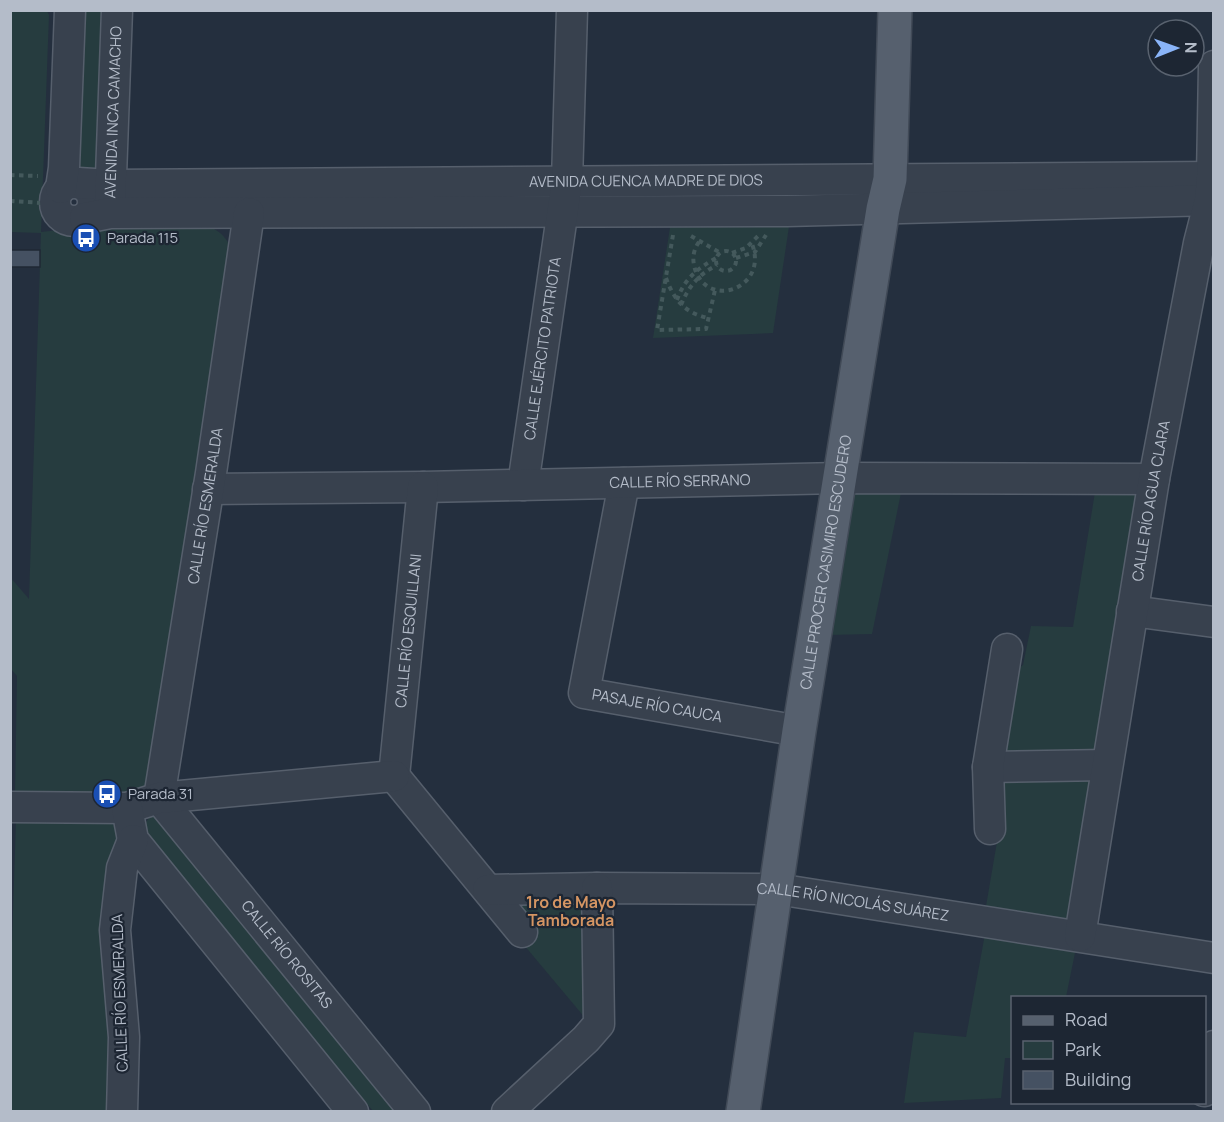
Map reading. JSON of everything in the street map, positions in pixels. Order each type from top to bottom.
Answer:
[{"type":"main road","name":"CALLE PROCER CASIMIRO ESCUDERO","points":[[742,1112],[799,731],[886,194],[895,10]]},
{"type":"street","points":[[70,10],[65,192],[59,214],[63,219],[74,222],[102,205]]},
{"type":"street","name":"AVENIDA INCA CAMACHO","points":[[102,205],[117,10]]},
{"type":"street","points":[[567,182],[572,10]]},
{"type":"street","name":"CALLE RÍO AGUA CLARA","points":[[1080,936],[1154,478],[1206,244],[1212,189],[1214,66]]},
{"type":"street","name":"AVENIDA CUENCA MADRE DE DIOS","points":[[102,205],[567,182],[886,194]]},
{"type":"street","name":"CALLE EJÉRCITO PATRIOTA","points":[[523,485],[567,182]]},
{"type":"street","name":"AVENIDA CUENCA MADRE DE DIOS","points":[[65,192],[102,205],[249,213],[564,211],[886,194],[1212,189]]},
{"type":"street","name":"CALLE RÍO ESMERALDA","points":[[159,798],[249,213]]},
{"type":"street","name":"CALLE RÍO SERRANO","points":[[208,489],[840,478],[1154,478]]},
{"type":"street","name":"PASAJE RÍO CAUCA","points":[[624,483],[584,693],[799,731]]},
{"type":"street","name":"CALLE RÍO ESQUILLANI","points":[[394,776],[423,487]]},
{"type":"street","points":[[1132,611],[1214,622]]},
{"type":"street","points":[[990,829],[988,767],[1007,649]]},
{"type":"street","points":[[988,767],[1107,765]]},
{"type":"street","points":[[10,807],[127,808],[159,798],[394,776],[522,932]]},
{"type":"street","name":"CALLE RÍO ROSITAS","points":[[159,798],[415,1112]]},
{"type":"street","points":[[127,808],[132,840],[352,1112]]},
{"type":"street","name":"CALLE RÍO ESMERALDA","points":[[122,1112],[124,1036],[116,930],[122,868],[132,840]]},
{"type":"street","points":[[507,1112],[586,1039],[599,1024],[597,888]]},
{"type":"street","name":"CALLE RÍO NICOLÁS SUÁREZ","points":[[488,890],[777,889],[1214,958]]},
{"type":"street","points":[[1206,1082],[1214,1046]]},
{"type":"path","points":[[10,201],[65,192]]},
{"type":"path","points":[[675,224],[657,330],[705,329],[715,290]]},
{"type":"path","points":[[683,230],[699,242],[719,252],[726,250],[732,253],[736,258],[735,265],[728,271],[721,270],[716,258]]},
{"type":"path","points":[[736,258],[755,252],[768,230]]},
{"type":"path","points":[[699,242],[693,257],[698,277],[705,285],[715,290],[733,290],[749,280],[756,263],[752,244],[741,251],[732,253]]},
{"type":"path","points":[[677,300],[687,279],[716,258],[719,252]]},
{"type":"path","points":[[681,305],[698,277],[717,265]]},
{"type":"path","points":[[666,277],[677,300],[686,310],[708,318]]},
{"type":"green space","points":[[11,11],[47,11],[49,15],[41,232],[94,226],[201,225],[220,232],[232,249],[149,788],[128,798],[15,795],[17,676],[11,669],[10,577],[29,599],[41,233],[11,232]]},
{"type":"green space","points":[[81,11],[107,11],[99,171],[78,175]]},
{"type":"green space","points":[[790,220],[773,333],[653,338],[671,221]]},
{"type":"green space","points":[[1096,486],[1132,489],[1141,501],[1099,753],[999,755],[1011,674],[1023,665],[1031,626],[1073,627]]},
{"type":"green space","points":[[901,493],[872,634],[828,635],[853,494]]},
{"type":"green space","points":[[1093,777],[1075,926],[985,912],[998,836],[997,779]]},
{"type":"green space","points":[[152,813],[398,1111],[373,1111],[141,830]]},
{"type":"green space","points":[[108,819],[120,832],[112,1111],[11,1112],[11,973],[16,820]]},
{"type":"green space","points":[[503,898],[581,900],[584,905],[586,1019],[524,945]]},
{"type":"green space","points":[[985,934],[1076,948],[1066,996],[1011,996],[1011,1058],[1005,1058],[1001,1098],[904,1103],[914,1032],[966,1037]]},
{"type":"building","points":[[10,250],[40,250],[40,267],[10,267]]},
{"type":"place","name":"Parada 115","points":[[86,238]]},
{"type":"place","name":"Parada 31","points":[[107,794]]},
{"type":"district","name":"1ro de Mayo Tamborada","points":[[571,911]]}]
